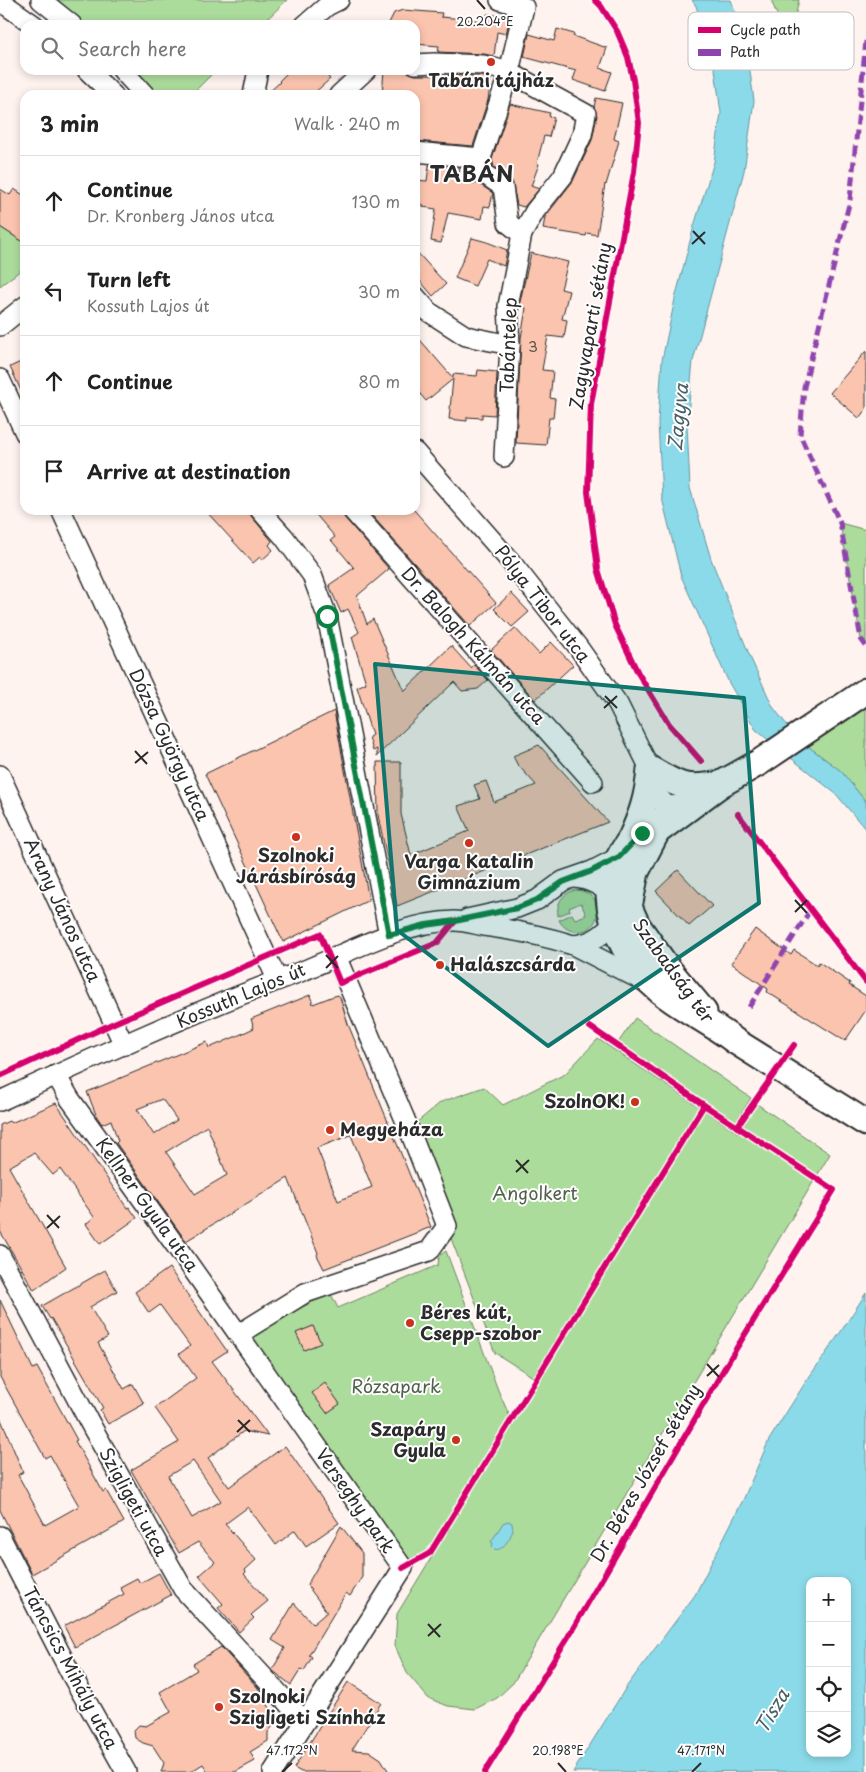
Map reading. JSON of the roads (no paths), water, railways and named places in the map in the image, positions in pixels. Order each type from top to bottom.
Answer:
[{"type":"main road","points":[[619,857],[642,833],[663,818],[699,800],[866,692]]},
{"type":"main road","points":[[617,908],[619,857],[630,840],[643,810],[648,793],[650,769],[682,786],[695,788],[721,784]]},
{"type":"main road","name":"Szabadság tér","points":[[663,818],[617,908],[624,950],[637,968],[658,989],[682,1008],[717,1027]]},
{"type":"main road","name":"Szabadság tér","points":[[617,908],[637,925],[669,970],[717,1027]]},
{"type":"main road","points":[[717,1027],[735,1041],[861,1120]]},
{"type":"street","points":[[41,0],[66,20]]},
{"type":"street","points":[[310,20],[327,6],[339,0]]},
{"type":"street","points":[[500,0],[524,6],[509,72],[481,158],[483,173],[503,187],[508,223],[522,234]]},
{"type":"street","points":[[0,1],[27,20]]},
{"type":"street","name":"Tabántelep","points":[[420,63],[434,62],[483,65],[509,72],[586,114],[582,135],[563,176],[535,212],[522,234],[508,306],[510,345],[504,457]]},
{"type":"street","points":[[91,75],[108,90]]},
{"type":"street","points":[[126,75],[140,90]]},
{"type":"street","points":[[254,90],[257,75]]},
{"type":"street","points":[[344,90],[361,75]]},
{"type":"street","points":[[420,152],[481,158]]},
{"type":"street","points":[[420,302],[429,312],[466,336],[510,345]]},
{"type":"street","points":[[0,326],[20,310]]},
{"type":"street","points":[[0,378],[20,422]]},
{"type":"street","name":"Pólya Tibor utca","points":[[420,458],[511,562],[578,647],[618,704],[650,769],[666,792],[663,818]]},
{"type":"street","name":"Dózsa György utca","points":[[62,515],[277,979]]},
{"type":"street","points":[[264,515],[284,537],[312,575],[327,616],[389,935]]},
{"type":"street","name":"Dr. Balogh Kálmán utca","points":[[356,515],[593,782]]},
{"type":"street","name":"Arany János utca","points":[[0,775],[124,1045]]},
{"type":"street","points":[[455,921],[517,908],[537,900],[563,882],[619,857]]},
{"type":"street","points":[[573,945],[594,941],[617,908],[596,883],[574,878]]},
{"type":"street","name":"Kossuth Lajos út","points":[[0,1101],[277,979],[389,935],[426,925],[455,921],[517,931],[573,945],[658,989]]},
{"type":"street","points":[[238,1334],[305,1293],[429,1252],[447,1226],[409,1129],[336,956]]},
{"type":"street","name":"Kellner Gyula utca","points":[[56,1075],[70,1099],[238,1334]]},
{"type":"street","name":"Szigligeti utca","points":[[0,1255],[92,1427],[183,1589],[304,1721]]},
{"type":"street","name":"Verseghy park","points":[[238,1334],[402,1568],[304,1721]]},
{"type":"street","name":"Táncsics Mihály utca","points":[[0,1536],[71,1674],[126,1772]]},
{"type":"street","points":[[273,1772],[304,1721]]},
{"type":"water","name":"Zagyva","points":[[692,0],[731,0],[735,12],[698,12]]},
{"type":"water","name":"Zagyva","points":[[715,70],[750,70],[754,101],[744,171],[693,361],[687,425],[690,488],[711,559],[751,659],[773,707],[797,738],[841,771],[866,802],[866,830],[836,794],[756,730],[729,683],[681,576],[662,498],[658,422],[662,360],[675,299],[694,226],[714,162],[721,113]]},
{"type":"water","name":"Tisza","points":[[866,1293],[866,1771],[573,1772],[627,1686],[695,1595],[744,1498],[769,1440]]},
{"type":"water","points":[[508,1521],[512,1523],[512,1534],[501,1548],[495,1549],[492,1547],[493,1543],[491,1542],[503,1523]]},
{"type":"place","name":"Tabáni tájház","points":[[491,62]]},
{"type":"place","name":"Szolnoki Járásbíróság","points":[[296,837]]},
{"type":"place","name":"Varga Katalin Gimnázium","points":[[469,843]]},
{"type":"place","name":"Halászcsárda","points":[[440,965]]},
{"type":"place","name":"SzolnOK!","points":[[635,1102]]},
{"type":"place","name":"Megyeháza","points":[[330,1130]]},
{"type":"place","name":"Béres kút, Csepp-szobor","points":[[410,1323]]},
{"type":"place","name":"Szapáry Gyula","points":[[456,1440]]},
{"type":"place","name":"Szolnoki Szigligeti Színház","points":[[219,1707]]},
{"type":"district","name":"TABÁN","points":[[472,174]]},
{"type":"park label","name":"Angolkert","points":[[535,1194]]},
{"type":"park label","name":"Rózsapark","points":[[396,1387]]}]
